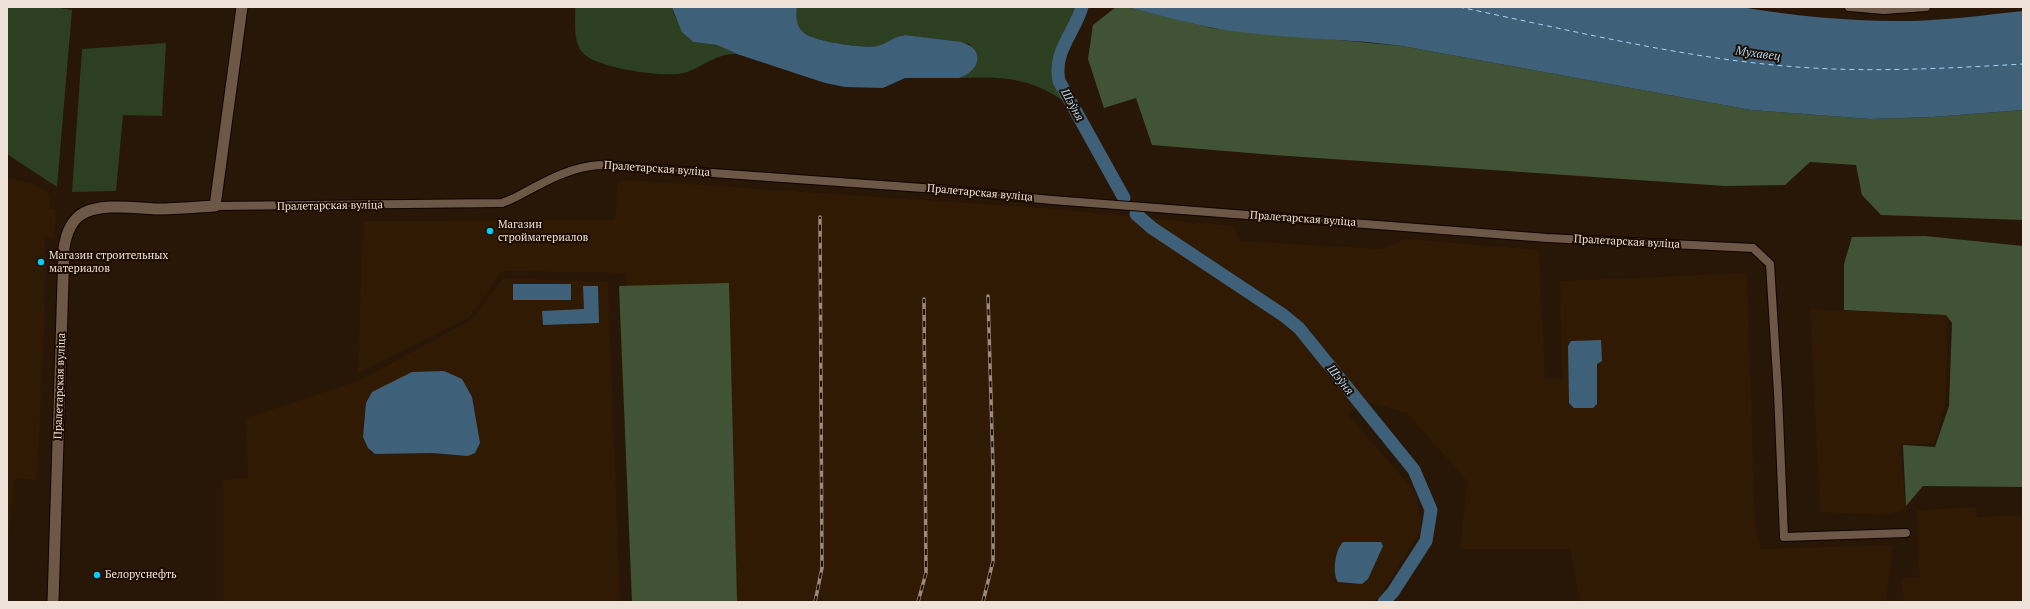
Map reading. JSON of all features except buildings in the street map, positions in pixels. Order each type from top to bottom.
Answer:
[{"type":"main road","points":[[215,206],[242,7]]},
{"type":"main road","name":"Пралетарская вуліца","points":[[53,602],[64,248],[68,230],[79,216],[86,212],[108,208],[215,206]]},
{"type":"street","points":[[1849,7],[1884,10],[1926,7]]},
{"type":"street","name":"Пралетарская вуліца","points":[[215,206],[502,203],[570,169],[600,165],[929,188],[1052,200],[1547,238],[1753,248],[1770,264],[1784,537],[1906,533]]},
{"type":"shaded area","points":[[7,178],[34,183],[50,195],[49,208],[56,209],[54,238],[45,237],[45,307],[37,480],[15,478],[7,547]]},
{"type":"shaded area","points":[[628,180],[1042,208],[1233,226],[1240,241],[1383,249],[1405,239],[1539,250],[1545,379],[1562,378],[1560,281],[1747,273],[1755,523],[1761,549],[1893,545],[1886,602],[1580,602],[1570,549],[1460,549],[1467,481],[1407,413],[1364,401],[1348,414],[1416,493],[1422,528],[1380,596],[1373,602],[637,602],[626,273],[502,271],[470,317],[358,373],[363,221],[615,220],[618,183]]},
{"type":"shaded area","points":[[503,278],[608,282],[620,602],[223,602],[223,482],[226,480],[248,478],[246,418],[360,380],[471,320]]},
{"type":"shaded area","points":[[1810,309],[1947,315],[1946,400],[1935,443],[1900,445],[1906,510],[1882,515],[1820,512]]},
{"type":"shaded area","points":[[1976,507],[1977,517],[2023,515],[2023,602],[1903,602],[1902,578],[1919,577],[1917,510]]},
{"type":"green space","points":[[7,7],[54,7],[72,10],[57,187],[7,154]]},
{"type":"green space","points":[[575,7],[672,7],[674,15],[688,38],[693,42],[717,45],[737,54],[729,54],[716,58],[684,73],[675,74],[632,71],[602,64],[591,59],[580,49],[575,32]]},
{"type":"green space","points":[[797,7],[1082,7],[1058,62],[1060,82],[1074,109],[1047,91],[1020,81],[976,77],[959,78],[972,71],[970,44],[905,35],[897,37],[881,45],[870,47],[817,39],[804,33],[799,27],[797,21]]},
{"type":"green space","points":[[1116,7],[1126,7],[1212,28],[1402,46],[1751,110],[1870,119],[1933,117],[2023,110],[2023,220],[1881,215],[1862,195],[1856,165],[1810,162],[1785,185],[1725,186],[1274,155],[1152,145],[1136,98],[1104,108],[1088,59],[1093,25]]},
{"type":"green space","points":[[166,43],[162,116],[123,115],[116,191],[72,192],[82,49]]},
{"type":"green space","points":[[1925,236],[2023,246],[2023,487],[1923,486],[1906,506],[1903,445],[1935,447],[1949,406],[1952,323],[1946,315],[1844,310],[1844,264],[1852,237]]},
{"type":"green space","points":[[729,283],[737,602],[632,602],[619,286]]},
{"type":"water","points":[[797,7],[799,27],[804,33],[817,39],[839,44],[870,47],[881,45],[897,37],[905,35],[961,42],[969,45],[974,50],[977,55],[977,60],[972,70],[959,78],[905,78],[883,88],[845,87],[825,83],[737,54],[717,45],[693,42],[682,32],[672,8]]},
{"type":"water","name":"Мухавец","points":[[1126,7],[1740,7],[1825,18],[1889,21],[1938,20],[2023,11],[2023,110],[1933,117],[1870,119],[1751,110],[1402,46],[1268,35],[1218,29]]},
{"type":"water","points":[[513,284],[571,284],[571,300],[513,300]]},
{"type":"water","points":[[583,286],[598,286],[599,323],[543,325],[542,311],[584,309]]},
{"type":"water","points":[[1601,340],[1602,361],[1597,364],[1597,404],[1593,408],[1574,408],[1569,403],[1568,346],[1571,341]]},
{"type":"water","points":[[444,371],[462,379],[472,397],[480,443],[475,453],[468,456],[432,453],[375,454],[368,448],[363,437],[366,403],[372,392],[412,372]]},
{"type":"water","points":[[1343,542],[1381,542],[1383,546],[1368,579],[1362,584],[1338,582],[1336,578],[1336,556]]},
{"type":"waterway","name":"Шэўня","points":[[1082,7],[1065,43],[1059,61],[1059,81],[1124,198]]},
{"type":"waterway","name":"Шэўня","points":[[1136,214],[1152,228],[1283,315],[1299,328],[1414,470],[1431,510],[1426,541],[1393,592],[1384,602]]},
{"type":"ferry route","points":[[1459,7],[1634,44],[1723,59],[1767,64],[1812,68],[1865,70],[2023,64]]},
{"type":"railway","points":[[815,602],[822,568],[820,217]]},
{"type":"railway","points":[[983,602],[993,561],[993,468],[988,296]]},
{"type":"railway","points":[[918,602],[926,573],[924,299]]},
{"type":"place","name":"Магазин стройматериалов","points":[[490,231]]},
{"type":"place","name":"Магазин строительных материалов","points":[[41,262]]},
{"type":"place","name":"Белоруснефть","points":[[97,575]]}]
